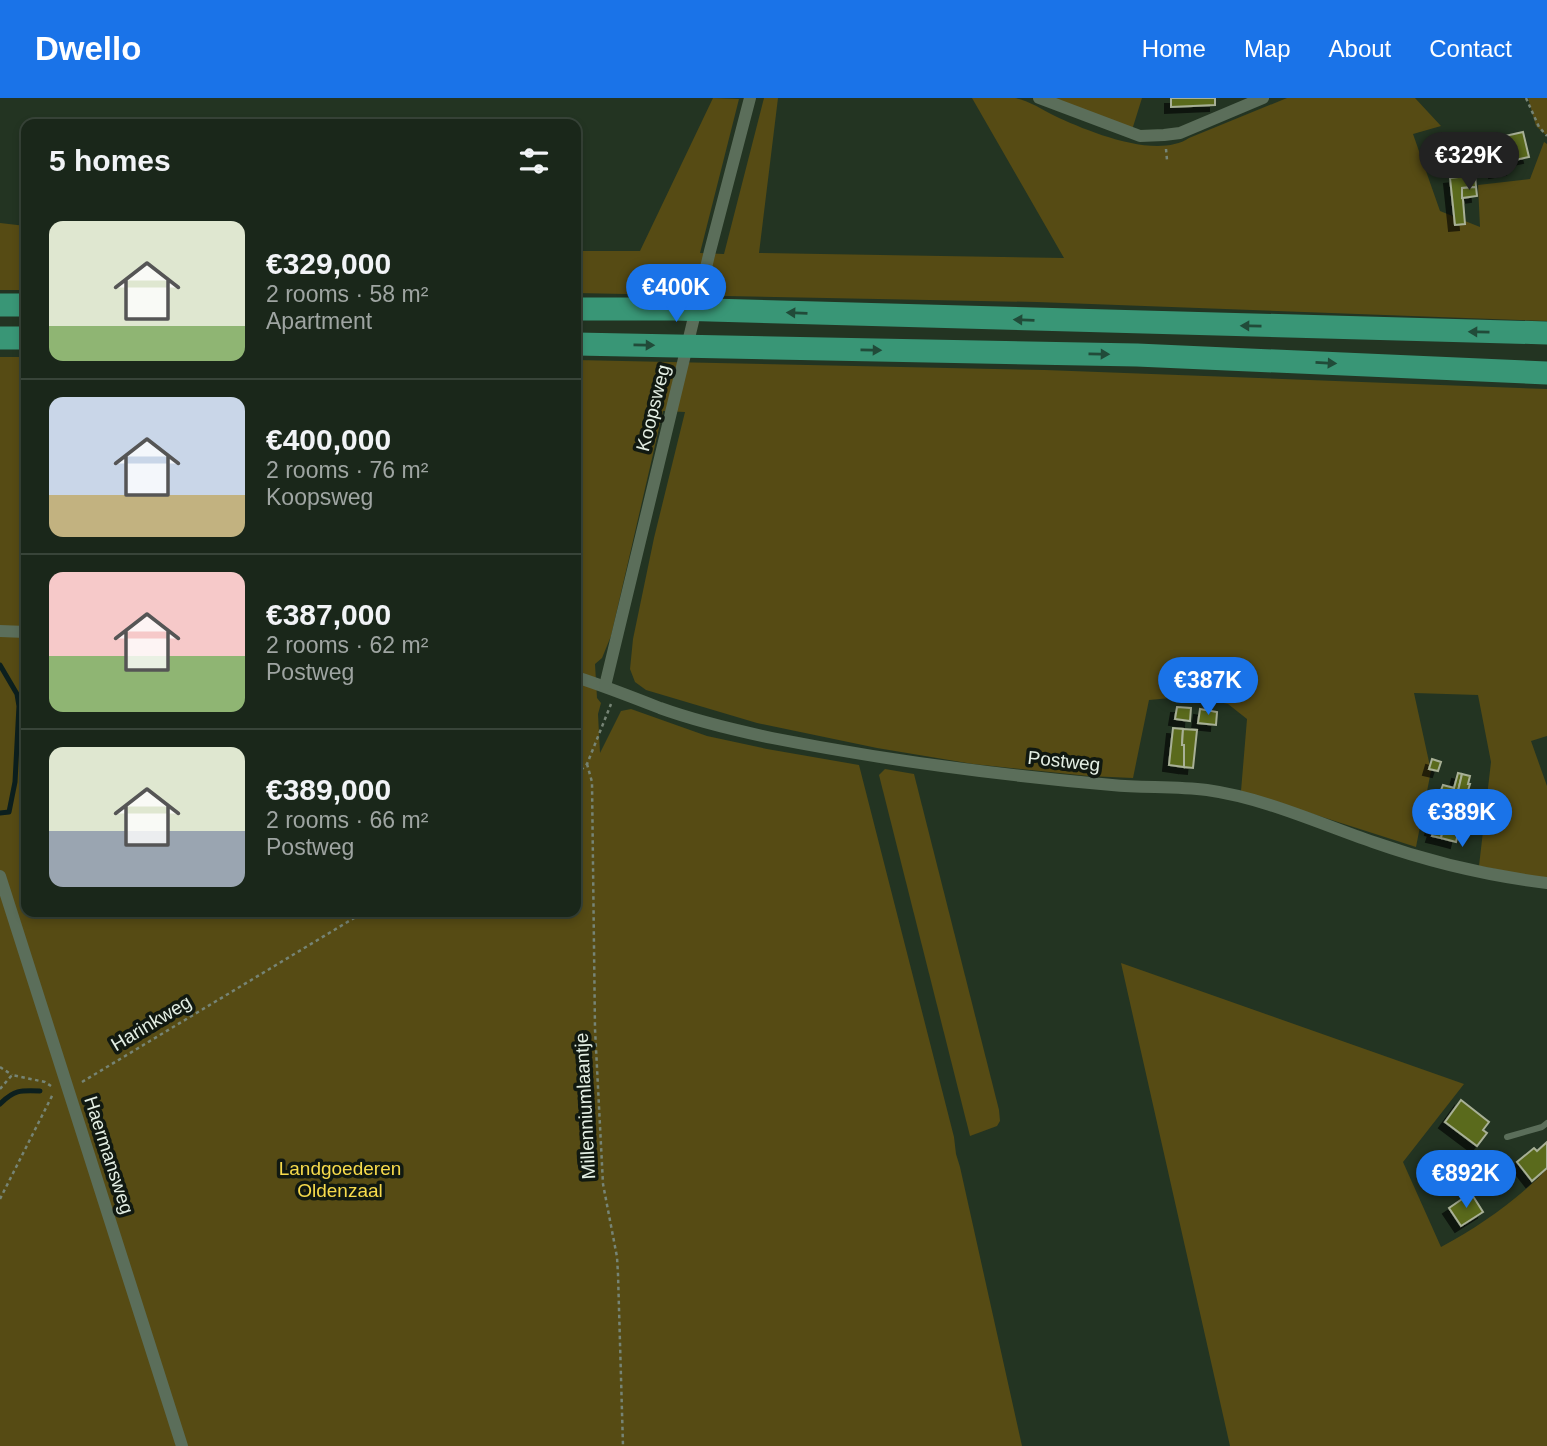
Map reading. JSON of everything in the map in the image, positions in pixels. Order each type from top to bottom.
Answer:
[{"type":"highway","points":[[0,305],[21,305]]},
{"type":"highway","points":[[581,309],[1547,334]]},
{"type":"highway","points":[[0,338],[21,338]]},
{"type":"highway","points":[[581,344],[1137,355],[1547,373]]},
{"type":"street","name":"Koopsweg","points":[[610,688],[673,404],[750,98]]},
{"type":"street","points":[[1039,98],[1140,135],[1164,135],[1180,133],[1263,98]]},
{"type":"street","points":[[0,631],[21,632]]},
{"type":"street","name":"Postweg","points":[[581,679],[662,709],[771,737],[1011,775],[1115,786],[1206,790],[1242,797],[1408,853],[1546,884]]},
{"type":"street","name":"Haermansweg","points":[[0,876],[64,1091],[182,1446]]},
{"type":"lane","points":[[1507,1137],[1547,1124]]},
{"type":"path","points":[[1526,98],[1539,127],[1547,136]]},
{"type":"path","points":[[581,770],[587,764],[610,688]]},
{"type":"path","name":"Millenniumlaantje","points":[[587,764],[592,782],[595,1029],[602,1171],[617,1266],[623,1446]]},
{"type":"path","name":"Harinkweg","points":[[0,1199],[52,1094],[64,1091],[356,917]]},
{"type":"path","points":[[0,1068],[12,1075],[45,1082],[64,1091]]},
{"type":"path","points":[[0,1089],[12,1075]]},
{"type":"green space","points":[[713,98],[739,99],[700,253],[724,254],[764,98],[778,98],[759,253],[1064,258],[972,98],[1020,99],[1103,135],[1141,145],[1159,146],[1175,144],[1287,98],[1415,98],[1441,126],[1413,134],[1440,211],[1480,227],[1478,185],[1530,179],[1544,142],[1547,144],[1547,321],[1037,302],[581,293],[581,251],[640,251]]},
{"type":"green space","points":[[1053,98],[1142,98],[1132,130]]},
{"type":"green space","points":[[1528,98],[1547,98],[1547,136],[1536,126]]},
{"type":"green space","points":[[0,223],[21,225],[21,290],[0,290]]},
{"type":"green space","name":"Landgoederen Oldenzaal","points":[[0,357],[21,357],[21,917],[581,917],[581,360],[1045,370],[1547,389],[1547,736],[1531,741],[1547,786],[1547,879],[1479,866],[1491,762],[1478,695],[1414,693],[1431,771],[1416,847],[1241,791],[1247,719],[1228,704],[1192,696],[1149,700],[1133,778],[973,764],[877,748],[757,723],[646,690],[635,682],[630,669],[633,639],[685,412],[663,411],[611,636],[602,658],[595,664],[597,698],[601,703],[598,714],[600,753],[621,711],[631,709],[707,736],[859,765],[954,1137],[1022,1446],[0,1446]]},
{"type":"green space","points":[[885,769],[914,774],[999,1110],[1000,1121],[997,1126],[970,1136],[879,775]]},
{"type":"green space","points":[[1121,963],[1464,1084],[1403,1162],[1441,1247],[1497,1212],[1547,1169],[1547,1446],[1230,1446]]},
{"type":"building","points":[[1171,98],[1215,98],[1215,105],[1171,107]]},
{"type":"building","points":[[1523,132],[1529,157],[1510,161],[1505,136]]},
{"type":"building","points":[[1505,136],[1512,169],[1495,172],[1488,140]]},
{"type":"building","points":[[1475,175],[1476,187],[1462,188],[1465,224],[1455,225],[1450,178]]},
{"type":"building","points":[[1476,187],[1477,196],[1462,198],[1462,188]]},
{"type":"building","points":[[1177,707],[1191,708],[1190,721],[1175,719]]},
{"type":"building","points":[[1200,709],[1217,712],[1216,725],[1198,723]]},
{"type":"building","points":[[1173,728],[1183,729],[1184,767],[1169,765]]},
{"type":"building","points":[[1183,729],[1197,730],[1193,768],[1184,767]]},
{"type":"building","points":[[1432,759],[1441,762],[1438,771],[1429,769]]},
{"type":"building","points":[[1458,773],[1462,774],[1451,821],[1448,820],[1446,827],[1444,826],[1441,838],[1432,836],[1434,820],[1426,817],[1433,797],[1438,798],[1443,785],[1454,788]]},
{"type":"building","points":[[1462,774],[1470,776],[1466,797],[1471,798],[1469,806],[1477,808],[1473,824],[1461,821],[1456,842],[1441,838],[1444,826],[1446,827],[1448,820],[1451,821]]},
{"type":"building","points":[[1461,1100],[1489,1122],[1483,1130],[1487,1133],[1477,1146],[1445,1122]]},
{"type":"building","points":[[1547,1142],[1547,1168],[1532,1181],[1517,1162],[1534,1148],[1537,1151]]},
{"type":"building","points":[[1471,1193],[1483,1212],[1461,1226],[1449,1208]]},
{"type":"waterway","points":[[0,665],[17,694],[19,706],[15,782],[9,812],[0,813]]},
{"type":"waterway","points":[[0,1104],[18,1092],[40,1091]]}]
